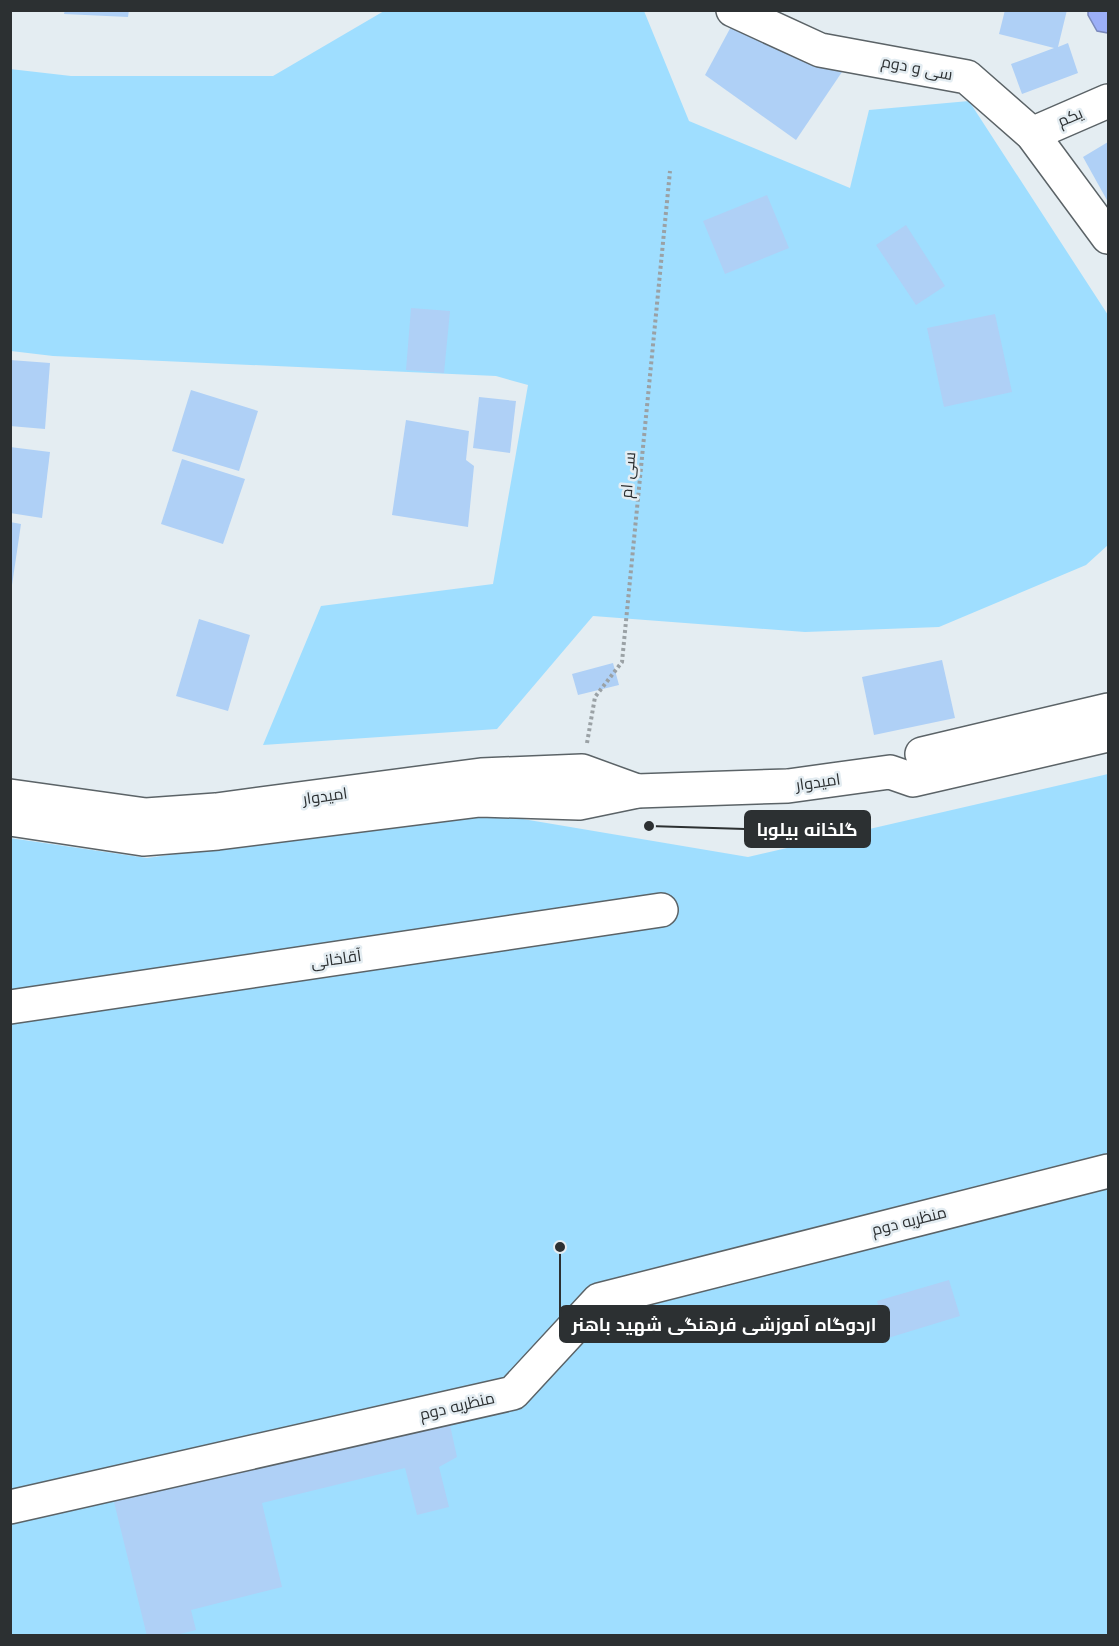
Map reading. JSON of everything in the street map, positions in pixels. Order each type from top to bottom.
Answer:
[{"type":"street","name":"سی و دوم","points":[[733,10],[820,50],[967,77],[1032,134],[1108,237]]},
{"type":"street","name":"یکم","points":[[1032,134],[1108,101]]},
{"type":"street","name":"امیدوار","points":[[890,772],[909,758],[1108,710]]},
{"type":"street","name":"امیدوار","points":[[10,819],[144,827],[480,800],[579,803],[637,790],[788,786],[890,772],[913,780],[1108,735]]},
{"type":"street","name":"امیدوار","points":[[217,822],[481,775],[582,771],[637,790]]},
{"type":"street","name":"امیدوار","points":[[10,796],[144,827]]},
{"type":"street","name":"آقاخانی","points":[[10,1007],[661,910]]},
{"type":"street","name":"منظریه دوم","points":[[10,1507],[513,1393],[599,1300],[1108,1171]]},
{"type":"path","name":"سی ام","points":[[582,771],[595,697],[622,662],[670,171]]},
{"type":"shaded area","points":[[384,11],[644,11],[689,121],[850,188],[869,110],[969,101],[1108,315],[1108,545],[1086,565],[939,627],[805,632],[593,616],[497,729],[263,745],[321,606],[493,584],[528,385],[496,376],[53,356],[11,351],[10,69],[71,76],[273,76]]},
{"type":"shaded area","points":[[1088,11],[1108,11],[1108,33],[1097,31]]},
{"type":"shaded area","points":[[1108,774],[1108,1635],[11,1635],[10,838],[147,858],[482,812],[748,857]]},
{"type":"building","points":[[65,10],[129,10],[128,17],[64,14]]},
{"type":"building","points":[[1005,10],[1067,10],[1058,47],[1068,43],[1078,73],[1022,94],[1011,64],[1054,48],[999,34]]},
{"type":"building","points":[[733,23],[844,69],[796,140],[705,75]]},
{"type":"building","points":[[1108,142],[1108,202],[1083,157]]},
{"type":"building","points":[[767,195],[789,248],[725,274],[703,221]]},
{"type":"building","points":[[906,225],[945,286],[916,305],[876,245]]},
{"type":"building","points":[[411,308],[450,311],[444,373],[406,370]]},
{"type":"building","points":[[995,314],[1012,392],[944,407],[927,328]]},
{"type":"building","points":[[10,360],[50,363],[45,429],[10,426]]},
{"type":"building","points":[[191,390],[258,411],[239,471],[172,451]]},
{"type":"building","points":[[479,397],[516,401],[510,453],[473,448]]},
{"type":"building","points":[[406,420],[469,431],[466,460],[474,466],[468,527],[392,515]]},
{"type":"building","points":[[10,447],[50,452],[42,518],[10,513]]},
{"type":"building","points":[[182,459],[245,479],[223,544],[161,524]]},
{"type":"building","points":[[10,522],[21,524],[12,585],[10,585]]},
{"type":"building","points":[[199,619],[250,635],[228,711],[176,696]]},
{"type":"building","points":[[942,660],[955,718],[874,735],[862,677]]},
{"type":"building","points":[[613,663],[619,685],[578,695],[572,674]]},
{"type":"building","points":[[949,1280],[960,1316],[888,1338],[877,1301]]},
{"type":"building","points":[[448,1416],[457,1457],[439,1467],[449,1507],[417,1515],[405,1468],[262,1503],[282,1587],[191,1610],[196,1630],[172,1636],[147,1636],[113,1498]]},
{"type":"place","name":"گلخانه بیلوبا","points":[[649,826]]},
{"type":"place","name":"اردوگاه آموزشی فرهنگی شهید باهنر","points":[[560,1247]]}]
